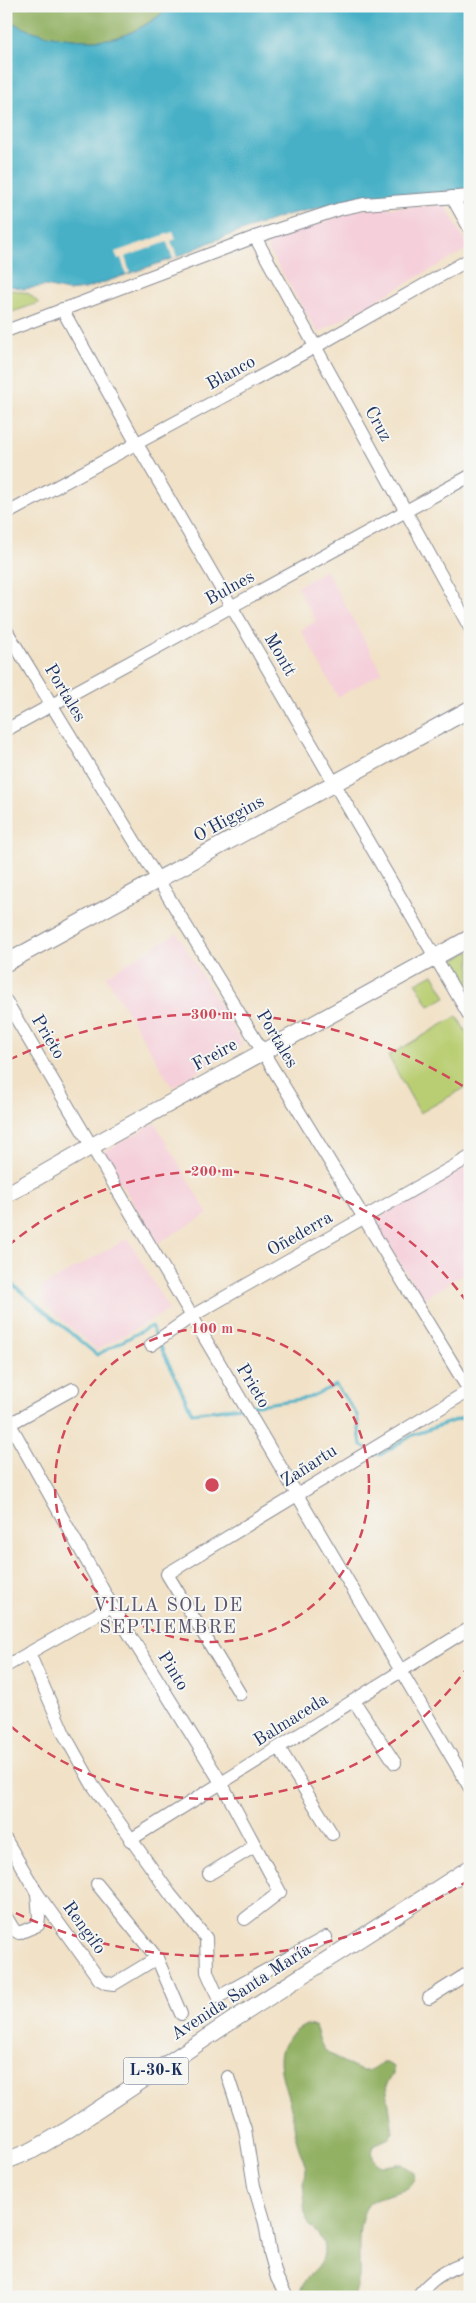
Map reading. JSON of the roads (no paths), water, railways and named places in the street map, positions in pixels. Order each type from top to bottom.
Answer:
[{"type":"main road","name":"O'Higgins","points":[[6,963],[470,710]]},
{"type":"main road","name":"Freire","points":[[6,1195],[470,938]]},
{"type":"main road","name":"Avenida Santa María","points":[[6,2161],[33,2150],[69,2129],[233,2020],[470,1868]]},
{"type":"street","points":[[6,330],[255,237],[352,206],[470,196]]},
{"type":"street","points":[[452,197],[470,229]]},
{"type":"street","name":"Cruz","points":[[255,237],[470,628]]},
{"type":"street","name":"Blanco","points":[[6,514],[315,347],[470,259]]},
{"type":"street","name":"Montt","points":[[62,309],[137,444],[470,1017]]},
{"type":"street","name":"Bulnes","points":[[6,730],[470,476]]},
{"type":"street","name":"Portales","points":[[6,630],[469,1390]]},
{"type":"street","name":"Prieto","points":[[6,1001],[470,1788]]},
{"type":"street","name":"Oñederra","points":[[151,1345],[192,1316],[470,1157]]},
{"type":"street","points":[[8,1422],[73,1389]]},
{"type":"street","name":"Zañartu","points":[[240,1694],[167,1574],[469,1390]]},
{"type":"street","name":"Pinto","points":[[8,1422],[112,1606],[222,1784],[280,1892],[245,1919]]},
{"type":"street","points":[[6,1666],[112,1606]]},
{"type":"street","name":"Balmaceda","points":[[130,1840],[470,1628]]},
{"type":"street","points":[[29,1653],[64,1734],[92,1784],[130,1840],[206,1938],[207,1972],[218,1997],[326,1936]]},
{"type":"street","points":[[354,1701],[395,1763]]},
{"type":"street","points":[[279,1748],[332,1834]]},
{"type":"street","name":"Rengifo","points":[[6,1840],[37,1893],[99,1979],[106,1984],[114,1984],[157,1958]]},
{"type":"street","points":[[210,1874],[255,1846]]},
{"type":"street","points":[[97,1884],[157,1958],[181,2014]]},
{"type":"street","points":[[6,1916],[14,1930],[20,1933],[38,1925],[37,1893]]},
{"type":"street","points":[[429,1998],[470,1972]]},
{"type":"street","points":[[228,2076],[245,2129],[254,2186],[265,2223],[271,2259],[287,2297]]},
{"type":"street","points":[[417,2297],[429,2283],[442,2273],[470,2262]]},
{"type":"water","points":[[170,6],[470,6],[470,190],[343,200],[332,205],[286,215],[213,241],[177,257],[85,289],[68,291],[45,286],[24,289],[6,285],[6,13],[8,19],[17,25],[42,34],[71,39],[98,40],[125,35],[134,31],[150,22]]},
{"type":"waterway","points":[[6,1279],[97,1355],[151,1326],[157,1338]]},
{"type":"waterway","points":[[159,1343],[192,1413],[241,1407]]},
{"type":"waterway","points":[[250,1406],[308,1398],[336,1385],[357,1415],[361,1445],[367,1448]]},
{"type":"waterway","points":[[375,1452],[380,1455],[413,1435],[470,1415]]},
{"type":"district","name":"VILLA SOL DE SEPTIEMBRE","points":[[168,1617]]}]
